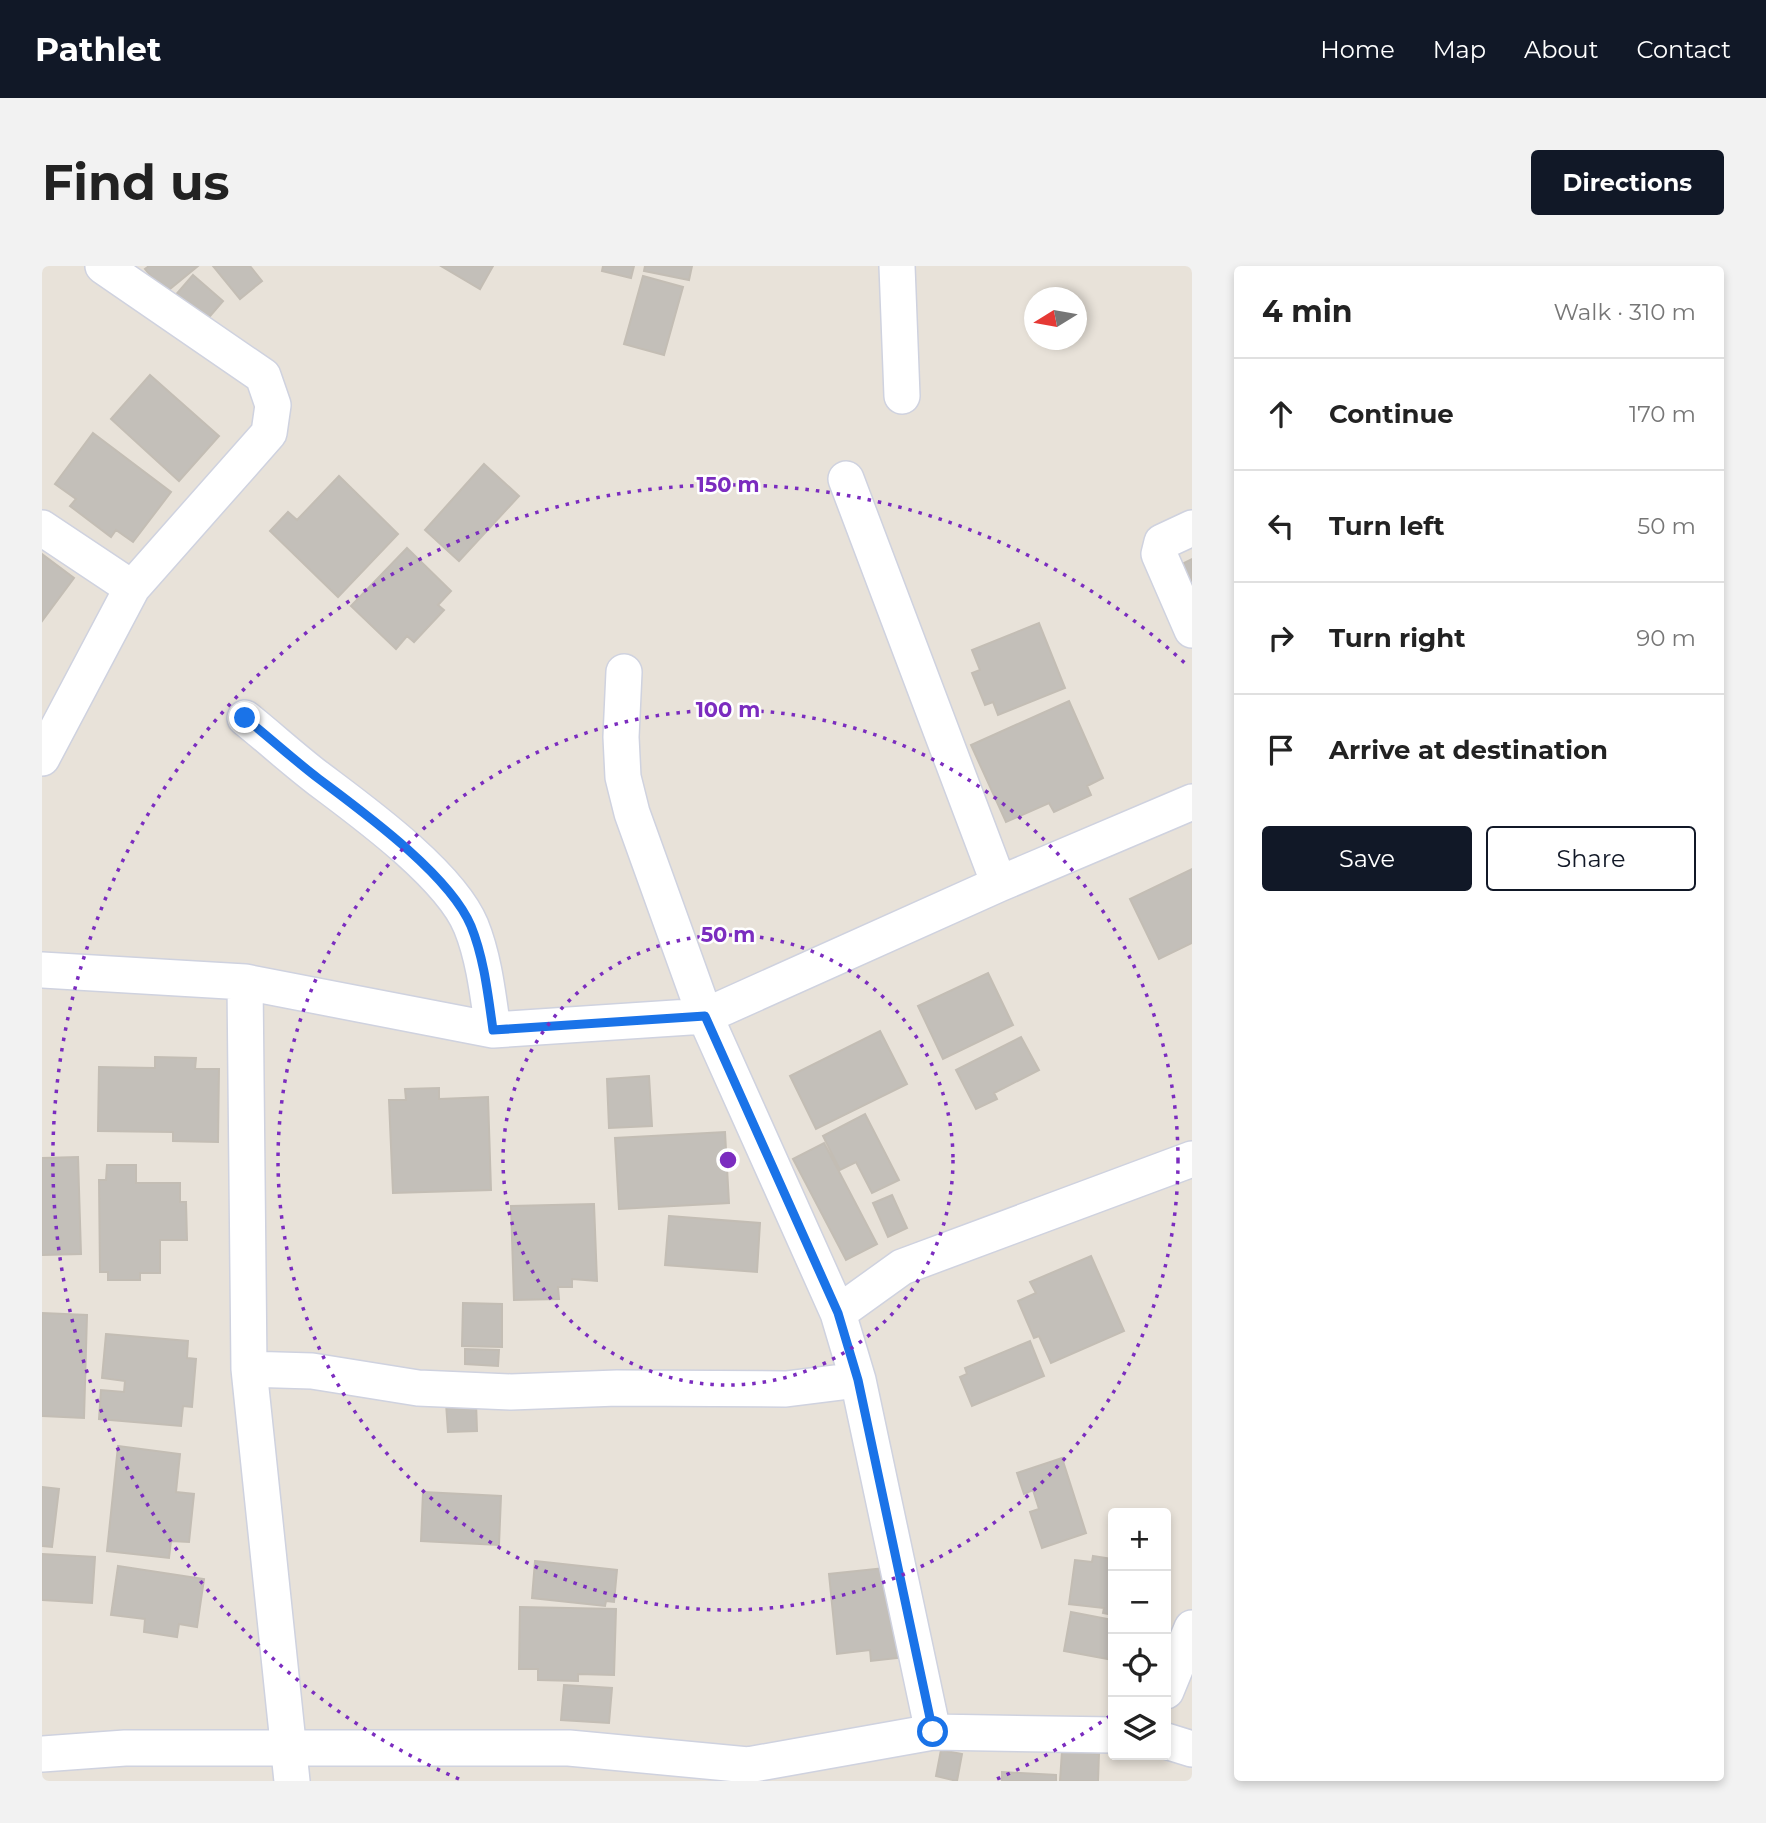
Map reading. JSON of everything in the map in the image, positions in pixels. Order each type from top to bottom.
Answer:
[{"type":"street","points":[[42,758],[132,588],[269,433],[273,405],[263,376],[103,266]]},
{"type":"street","points":[[897,266],[902,396]]},
{"type":"street","points":[[846,479],[999,884]]},
{"type":"street","points":[[42,528],[132,588]]},
{"type":"street","points":[[1192,528],[1162,542],[1158,554],[1192,630]]},
{"type":"street","points":[[624,672],[621,737],[623,777],[632,813],[705,1016],[838,1313],[858,1380],[933,1732]]},
{"type":"street","points":[[245,718],[317,778],[379,823],[443,887],[471,924],[486,981],[493,1030]]},
{"type":"street","points":[[42,970],[244,982],[493,1030],[705,1016],[999,884],[1192,803]]},
{"type":"street","points":[[244,982],[249,1369],[289,1765]]},
{"type":"street","points":[[838,1313],[902,1266],[1192,1159]]},
{"type":"street","points":[[249,1369],[312,1371],[418,1388],[511,1392],[617,1388],[786,1389],[858,1380]]},
{"type":"street","points":[[1171,1679],[1192,1628]]},
{"type":"street","points":[[42,1754],[125,1748],[289,1765],[569,1748],[748,1765],[933,1732],[1108,1735]]},
{"type":"street","points":[[1171,1743],[1192,1749]]},
{"type":"building","points":[[149,266],[198,266],[165,293],[145,269]]},
{"type":"building","points":[[213,266],[250,266],[262,281],[240,299]]},
{"type":"building","points":[[441,266],[493,266],[480,289]]},
{"type":"building","points":[[603,266],[634,266],[631,278],[602,271]]},
{"type":"building","points":[[645,266],[692,266],[689,280],[644,271]]},
{"type":"building","points":[[193,275],[223,301],[204,323],[174,297]]},
{"type":"building","points":[[643,276],[683,287],[664,355],[624,344]]},
{"type":"building","points":[[150,375],[219,436],[179,481],[111,419]]},
{"type":"building","points":[[93,433],[171,492],[133,542],[116,530],[111,537],[70,506],[76,499],[55,484]]},
{"type":"building","points":[[484,464],[519,496],[459,561],[425,530]]},
{"type":"building","points":[[339,476],[398,534],[338,597],[270,531],[288,512],[297,520]]},
{"type":"building","points":[[407,548],[451,591],[438,605],[444,610],[414,642],[407,636],[396,649],[351,606]]},
{"type":"building","points":[[42,554],[74,578],[42,621]]},
{"type":"building","points":[[1192,559],[1192,596],[1178,566]]},
{"type":"building","points":[[1039,623],[1065,688],[998,715],[993,702],[985,705],[972,673],[980,670],[972,650]]},
{"type":"building","points":[[1069,701],[1103,778],[1087,786],[1091,795],[1054,812],[1049,803],[1006,822],[971,745]]},
{"type":"building","points":[[1192,869],[1192,943],[1159,959],[1130,899]]},
{"type":"building","points":[[988,973],[1013,1025],[943,1059],[918,1006]]},
{"type":"building","points":[[880,1031],[907,1084],[816,1129],[790,1076]]},
{"type":"building","points":[[1021,1037],[1039,1070],[994,1093],[997,1099],[976,1109],[956,1070]]},
{"type":"building","points":[[155,1057],[196,1058],[195,1069],[219,1069],[218,1142],[173,1141],[173,1132],[98,1131],[99,1067],[155,1068]]},
{"type":"building","points":[[649,1076],[652,1126],[609,1128],[607,1079]]},
{"type":"building","points":[[439,1088],[439,1099],[488,1097],[491,1190],[393,1193],[389,1100],[406,1100],[405,1089]]},
{"type":"building","points":[[865,1114],[899,1180],[872,1193],[856,1162],[840,1170],[823,1136]]},
{"type":"building","points":[[725,1132],[729,1203],[619,1209],[615,1138]]},
{"type":"building","points":[[824,1143],[877,1244],[846,1260],[793,1159]]},
{"type":"building","points":[[78,1157],[81,1254],[42,1255],[42,1158]]},
{"type":"building","points":[[107,1165],[136,1165],[136,1183],[180,1183],[180,1202],[186,1202],[187,1240],[160,1240],[160,1273],[140,1273],[140,1280],[108,1280],[108,1272],[100,1272],[99,1180],[106,1180]]},
{"type":"building","points":[[892,1195],[907,1228],[888,1237],[873,1203]]},
{"type":"building","points":[[594,1204],[597,1281],[572,1279],[572,1287],[558,1287],[559,1299],[514,1300],[511,1206]]},
{"type":"building","points":[[669,1216],[760,1223],[757,1272],[665,1265]]},
{"type":"building","points":[[1091,1256],[1124,1331],[1051,1363],[1039,1336],[1034,1338],[1018,1301],[1036,1293],[1030,1282]]},
{"type":"building","points":[[463,1303],[502,1304],[502,1347],[462,1346]]},
{"type":"building","points":[[42,1313],[87,1315],[84,1418],[42,1416]]},
{"type":"building","points":[[106,1334],[188,1341],[187,1358],[196,1359],[192,1407],[183,1406],[181,1426],[99,1419],[101,1390],[124,1392],[125,1381],[102,1378]]},
{"type":"building","points":[[1030,1341],[1044,1376],[972,1406],[960,1377],[967,1374],[965,1368]]},
{"type":"building","points":[[465,1349],[499,1350],[498,1366],[465,1364]]},
{"type":"building","points":[[476,1402],[477,1431],[448,1432],[446,1403]]},
{"type":"building","points":[[118,1446],[180,1454],[176,1492],[194,1494],[189,1542],[171,1541],[169,1558],[107,1551]]},
{"type":"building","points":[[1062,1458],[1086,1533],[1042,1548],[1030,1512],[1039,1509],[1033,1490],[1024,1494],[1017,1473]]},
{"type":"building","points":[[42,1487],[59,1489],[52,1547],[42,1546]]},
{"type":"building","points":[[423,1492],[501,1496],[499,1545],[421,1541]]},
{"type":"building","points":[[42,1554],[95,1557],[92,1603],[42,1600]]},
{"type":"building","points":[[1093,1556],[1108,1558],[1108,1614],[1103,1613],[1104,1608],[1069,1604],[1075,1560],[1092,1562]]},
{"type":"building","points":[[535,1561],[617,1570],[614,1602],[606,1601],[605,1606],[532,1598]]},
{"type":"building","points":[[118,1566],[204,1579],[197,1627],[179,1624],[177,1637],[144,1632],[145,1619],[111,1615]]},
{"type":"building","points":[[894,1567],[905,1657],[871,1661],[870,1650],[837,1654],[829,1574]]},
{"type":"building","points":[[520,1607],[616,1609],[614,1675],[578,1674],[578,1681],[538,1680],[538,1669],[519,1669]]},
{"type":"building","points":[[1071,1612],[1108,1619],[1108,1659],[1064,1651]]},
{"type":"building","points":[[564,1685],[612,1688],[609,1723],[561,1720]]},
{"type":"building","points":[[941,1750],[962,1754],[957,1781],[936,1776]]},
{"type":"building","points":[[1062,1751],[1099,1754],[1098,1781],[1060,1781]]},
{"type":"building","points":[[1002,1772],[1056,1775],[1056,1781],[1002,1781]]},
{"type":"route","points":[[245,718],[317,778],[379,823],[443,887],[471,924],[486,981],[493,1030],[705,1016],[838,1313],[858,1380],[933,1732]]}]
